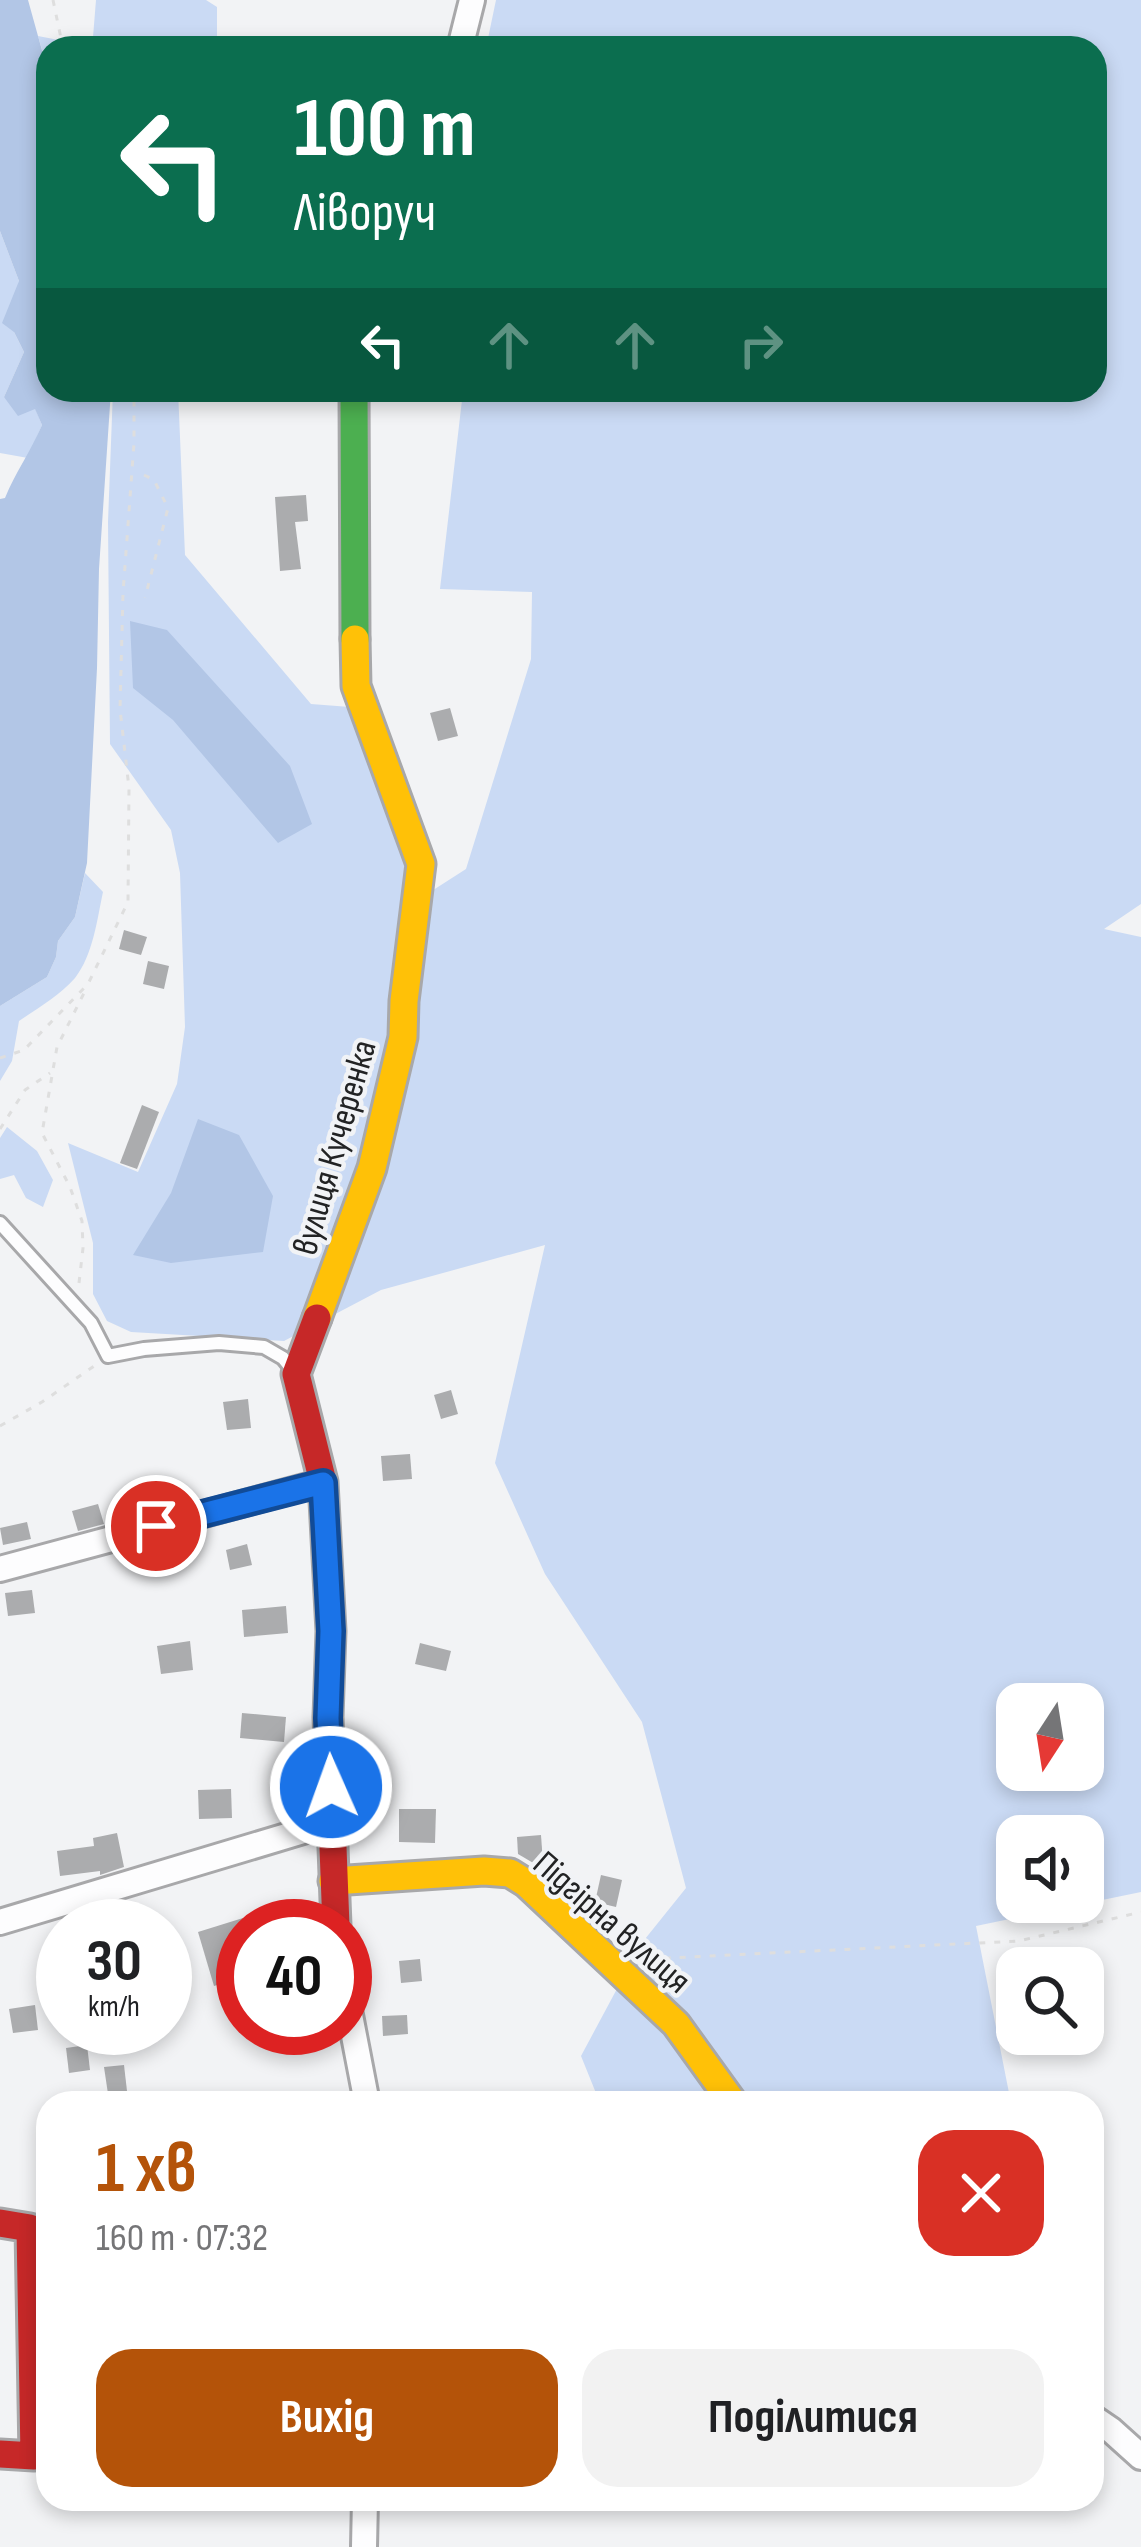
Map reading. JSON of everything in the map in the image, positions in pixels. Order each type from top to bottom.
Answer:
[{"type":"street","points":[[463,36],[472,0]]},
{"type":"street","name":"вулиця Кучеренка","points":[[296,1375],[372,1168],[403,1037],[421,864],[356,686],[353,402]]},
{"type":"street","points":[[296,1375],[323,1483],[331,1631],[328,1718],[334,1899]]},
{"type":"street","points":[[0,1569],[323,1483]]},
{"type":"street","points":[[0,1922],[333,1822]]},
{"type":"street","name":"Підгірна вулиця","points":[[333,1881],[510,1873],[676,2024],[725,2091]]},
{"type":"street","points":[[358,2055],[365,2091]]},
{"type":"street","points":[[0,2223],[30,2228],[34,2456],[0,2453]]},
{"type":"street","points":[[1104,2425],[1141,2457]]},
{"type":"street","points":[[364,2547],[365,2511]]},
{"type":"lane","points":[[0,1222],[91,1323],[108,1357],[219,1343],[264,1347],[283,1358],[296,1375]]},
{"type":"path","points":[[53,0],[60,36]]},
{"type":"path","points":[[78,1308],[82,1221],[42,1133],[57,1047],[128,902],[129,788],[120,709],[134,402]]},
{"type":"path","points":[[144,476],[154,480],[167,508],[145,598]]},
{"type":"path","points":[[0,1058],[24,1050],[88,984]]},
{"type":"path","points":[[0,1129],[26,1090],[53,1070]]},
{"type":"path","points":[[0,1426],[108,1357]]},
{"type":"path","points":[[629,1980],[668,1958],[1018,1941],[1141,1912]]},
{"type":"shaded area","points":[[0,0],[28,0],[38,36],[36,402],[110,402],[87,863],[75,917],[58,941],[47,977],[0,1006],[0,499],[5,498],[42,425],[35,409],[18,416],[4,397],[24,352],[14,332],[2,323],[19,281],[0,231]]},
{"type":"shaded area","points":[[96,0],[206,0],[217,7],[217,36],[93,36]]},
{"type":"shaded area","points":[[496,0],[1141,0],[1141,904],[1104,929],[1141,937],[1141,1892],[1104,1900],[1104,1815],[996,1815],[996,1922],[976,1926],[996,2027],[996,2055],[1002,2055],[1009,2091],[595,2091],[581,2056],[641,1944],[686,1888],[642,1722],[545,1574],[495,1463],[545,1245],[381,1290],[284,1341],[131,1332],[107,1321],[93,1294],[93,1243],[68,1143],[138,1172],[177,1084],[185,1027],[180,873],[171,830],[110,744],[108,522],[113,402],[179,402],[185,555],[311,704],[350,707],[427,894],[466,869],[531,659],[532,592],[440,589],[462,402],[1107,402],[1107,36],[488,36]]},
{"type":"shaded area","points":[[0,231],[19,281],[14,332],[24,352],[4,397],[35,408],[42,425],[28,458],[0,453]]},
{"type":"shaded area","points":[[130,621],[167,630],[290,766],[312,824],[278,843],[173,720],[133,688]]},
{"type":"shaded area","points":[[85,873],[103,892],[86,959],[69,984],[19,1021],[12,1061],[0,1081],[0,1006],[47,977],[58,941],[75,917]]},
{"type":"shaded area","points":[[198,1119],[239,1135],[273,1196],[263,1252],[171,1263],[133,1255],[171,1193]]},
{"type":"shaded area","points":[[7,1127],[37,1151],[53,1180],[43,1207],[26,1198],[14,1175],[0,1179],[0,1138]]},
{"type":"building","points":[[306,495],[308,521],[295,522],[301,569],[280,571],[275,497]]},
{"type":"building","points":[[450,708],[458,736],[438,741],[430,713]]},
{"type":"building","points":[[124,930],[147,937],[141,955],[119,949]]},
{"type":"building","points":[[148,961],[169,966],[164,989],[143,984]]},
{"type":"building","points":[[142,1105],[159,1112],[137,1169],[120,1163]]},
{"type":"building","points":[[451,1390],[458,1414],[441,1419],[434,1395]]},
{"type":"building","points":[[248,1399],[251,1428],[227,1430],[223,1402]]},
{"type":"building","points":[[410,1454],[412,1479],[383,1481],[381,1456]]},
{"type":"building","points":[[98,1504],[104,1524],[78,1531],[72,1511]]},
{"type":"building","points":[[27,1522],[31,1539],[3,1545],[0,1528]]},
{"type":"building","points":[[247,1544],[252,1565],[230,1570],[226,1550]]},
{"type":"building","points":[[32,1590],[35,1613],[8,1616],[5,1593]]},
{"type":"building","points":[[286,1606],[288,1633],[244,1637],[242,1610]]},
{"type":"building","points":[[190,1641],[193,1670],[161,1674],[157,1646]]},
{"type":"building","points":[[420,1643],[451,1651],[446,1671],[415,1664]]},
{"type":"building","points":[[242,1713],[286,1717],[284,1742],[240,1738]]},
{"type":"building","points":[[231,1789],[232,1818],[199,1819],[198,1790]]},
{"type":"building","points":[[399,1809],[436,1809],[435,1843],[399,1842]]},
{"type":"building","points":[[117,1833],[124,1867],[100,1875],[100,1871],[60,1876],[57,1851],[94,1846],[93,1838]]},
{"type":"building","points":[[541,1835],[543,1863],[535,1864],[518,1854],[517,1837]]},
{"type":"building","points":[[601,1875],[622,1880],[616,1907],[595,1902]]},
{"type":"building","points":[[216,1926],[216,1985],[214,1986],[198,1932]]},
{"type":"building","points":[[420,1959],[422,1981],[401,1983],[399,1961]]},
{"type":"building","points":[[35,2005],[36,2030],[13,2033],[9,2009]]},
{"type":"building","points":[[407,2015],[408,2034],[383,2036],[382,2016]]},
{"type":"building","points":[[67,2055],[88,2055],[90,2070],[69,2073]]},
{"type":"building","points":[[124,2065],[127,2091],[108,2091],[104,2067]]},
{"type":"traffic: fast","points":[[354,402],[355,639]]},
{"type":"traffic: slow","points":[[317,1318],[372,1168],[403,1037],[421,864],[356,686],[355,639]]},
{"type":"traffic: slow","points":[[333,1881],[510,1873],[676,2024],[724,2091]]},
{"type":"traffic: jam","points":[[317,1318],[296,1374],[323,1482],[331,1631],[328,1717],[335,1899]]},
{"type":"traffic: jam","points":[[0,2223],[30,2228],[34,2456],[0,2454]]},
{"type":"route","points":[[156,1526],[323,1483],[331,1631],[331,1787]]}]
